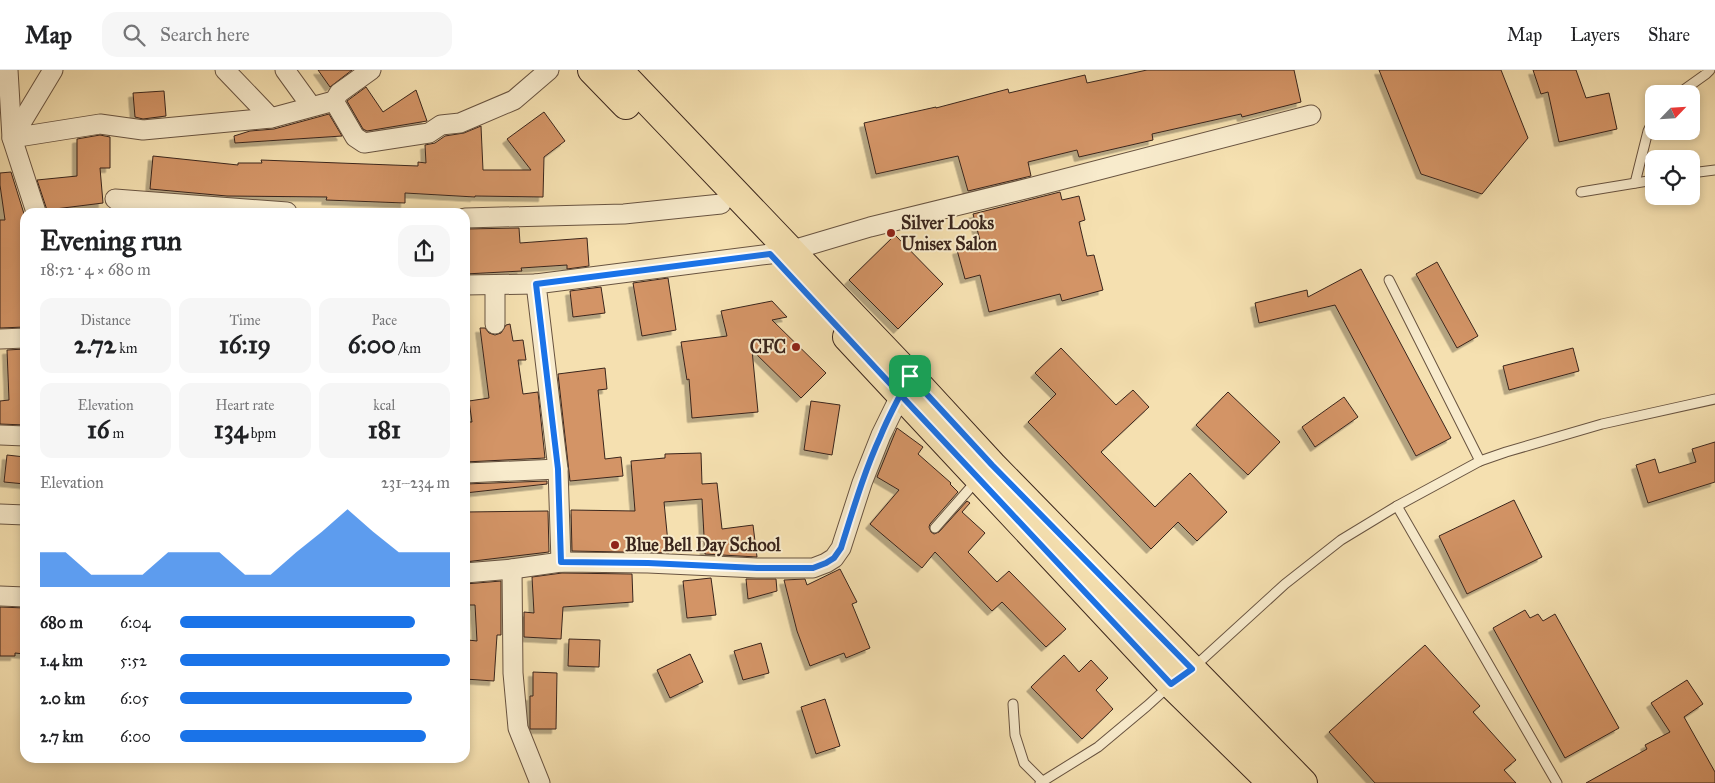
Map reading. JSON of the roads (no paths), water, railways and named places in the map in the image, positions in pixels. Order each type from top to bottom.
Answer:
[{"type":"main road","points":[[592,70],[721,204],[779,252]]},
{"type":"main road","points":[[618,70],[779,252],[905,386],[992,465],[1181,676],[1272,783]]},
{"type":"main road","points":[[905,386],[978,479],[1181,676],[1303,783]]},
{"type":"street","points":[[8,70],[12,138],[35,208]]},
{"type":"street","points":[[12,138],[53,70]]},
{"type":"street","points":[[224,70],[271,118]]},
{"type":"street","points":[[285,70],[311,106]]},
{"type":"street","points":[[12,138],[100,124],[143,130],[271,118],[334,101],[340,93],[371,70]]},
{"type":"street","points":[[334,101],[356,137],[364,143],[429,133],[440,126],[460,122],[514,100],[549,70]]},
{"type":"street","points":[[470,285],[536,284],[779,252],[870,227],[1311,115]]},
{"type":"street","points":[[115,200],[230,208]]},
{"type":"street","points":[[470,218],[624,214],[721,204]]},
{"type":"street","points":[[536,284],[558,469],[561,562]]},
{"type":"street","points":[[495,285],[495,324]]},
{"type":"street","points":[[0,339],[20,338]]},
{"type":"street","points":[[470,572],[512,569],[561,562],[648,563],[757,568],[813,568],[826,563],[834,558],[841,548],[862,483],[881,435],[905,386]]},
{"type":"street","points":[[0,435],[20,436]]},
{"type":"street","points":[[470,473],[558,469]]},
{"type":"street","points":[[0,514],[20,515]]},
{"type":"street","points":[[512,569],[513,673],[518,728],[540,783]]},
{"type":"street","points":[[0,596],[20,597]]},
{"type":"lane","points":[[1691,85],[1710,70]]},
{"type":"lane","points":[[1634,183],[1646,140]]},
{"type":"lane","points":[[1700,172],[1715,170]]},
{"type":"lane","points":[[1581,192],[1645,181]]},
{"type":"lane","points":[[1388,280],[1480,461]]},
{"type":"lane","points":[[1013,704],[1015,735],[1024,763],[1042,783],[1098,747],[1285,584],[1341,540],[1397,506],[1480,461],[1506,452],[1602,424],[1715,399]]},
{"type":"lane","points":[[935,528],[978,479]]},
{"type":"lane","points":[[1397,506],[1557,783]]},
{"type":"place","name":"Silver Looks Unisex Salon","points":[[891,233]]},
{"type":"place","name":"CFC","points":[[796,347]]},
{"type":"place","name":"Blue Bell Day School","points":[[615,545]]}]
